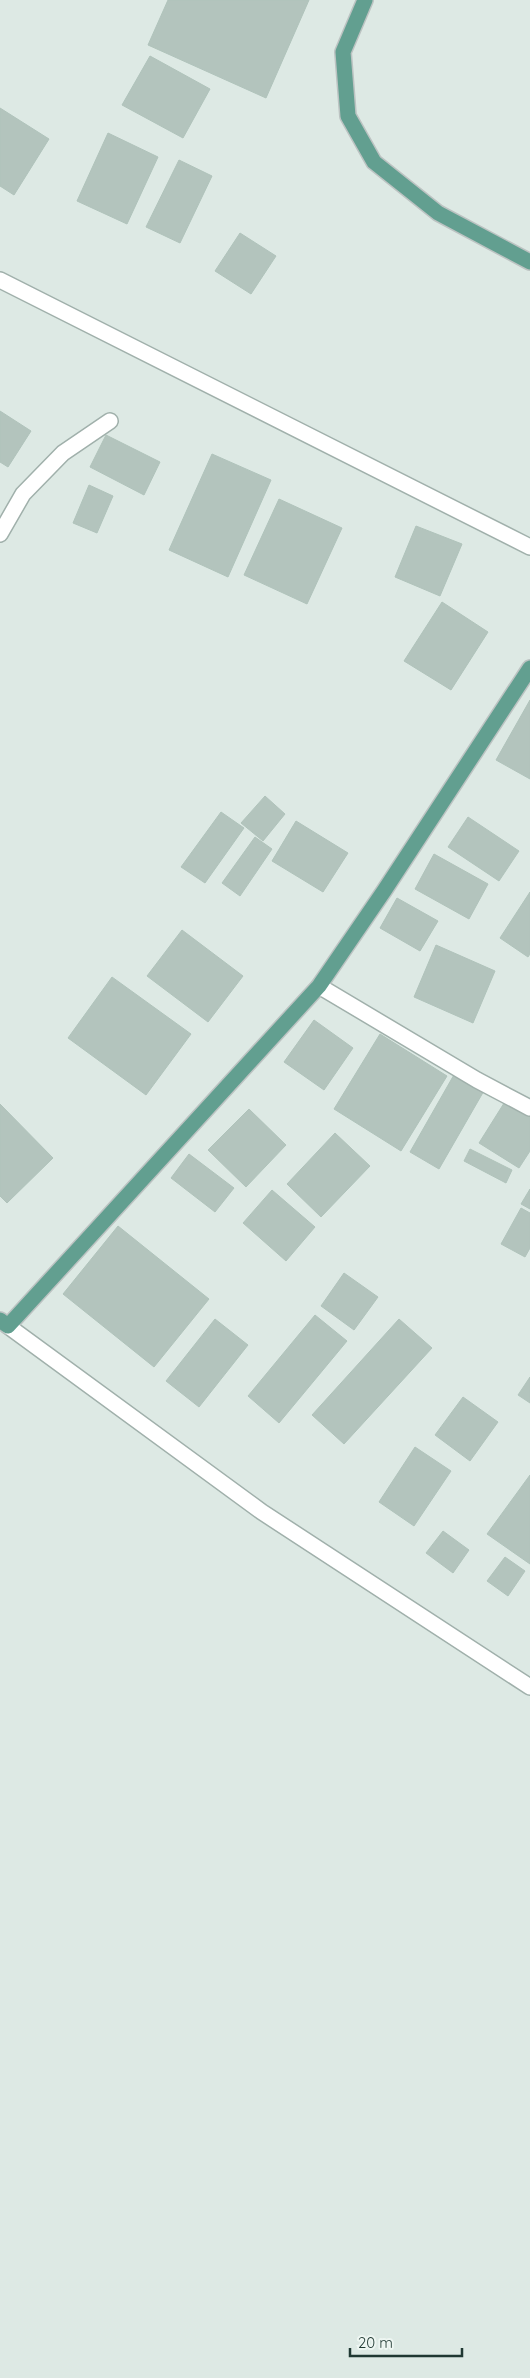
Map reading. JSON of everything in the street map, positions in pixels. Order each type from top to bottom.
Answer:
[{"type":"main road","points":[[365,0],[343,52],[348,116],[374,162],[438,213],[530,262]]},
{"type":"main road","points":[[4,1323],[319,986],[384,891],[530,668]]},
{"type":"street","points":[[0,280],[530,548]]},
{"type":"street","points":[[0,534],[22,494],[62,453],[110,421]]},
{"type":"street","points":[[319,986],[477,1080],[530,1108]]},
{"type":"street","points":[[4,1323],[262,1512],[530,1687]]},
{"type":"building","points":[[168,0],[309,0],[266,98],[148,45]]},
{"type":"building","points":[[150,56],[210,89],[183,138],[122,105]]},
{"type":"building","points":[[0,108],[49,139],[14,195],[0,186]]},
{"type":"building","points":[[108,133],[158,157],[127,224],[77,201]]},
{"type":"building","points":[[179,160],[212,176],[180,243],[146,227]]},
{"type":"building","points":[[240,233],[276,256],[251,294],[215,271]]},
{"type":"building","points":[[0,411],[31,431],[8,467],[0,462]]},
{"type":"building","points":[[106,435],[160,462],[144,495],[90,467]]},
{"type":"building","points":[[212,454],[271,480],[228,577],[169,550]]},
{"type":"building","points":[[89,485],[113,496],[97,533],[73,523]]},
{"type":"building","points":[[279,499],[342,528],[307,604],[244,575]]},
{"type":"building","points":[[416,526],[462,544],[440,596],[395,577]]},
{"type":"building","points":[[442,602],[488,632],[451,690],[404,661]]},
{"type":"building","points":[[530,700],[530,779],[496,760]]},
{"type":"building","points":[[265,796],[285,814],[263,841],[241,823]]},
{"type":"building","points":[[221,812],[244,828],[205,883],[181,867]]},
{"type":"building","points":[[468,817],[519,851],[499,881],[448,847]]},
{"type":"building","points":[[296,821],[348,853],[323,892],[272,861]]},
{"type":"building","points":[[255,837],[272,849],[240,896],[222,883]]},
{"type":"building","points":[[434,854],[488,884],[469,919],[415,889]]},
{"type":"building","points":[[530,892],[530,954],[528,957],[500,938]]},
{"type":"building","points":[[397,898],[438,921],[420,951],[380,928]]},
{"type":"building","points":[[182,930],[243,976],[208,1022],[147,976]]},
{"type":"building","points":[[436,945],[495,971],[473,1023],[414,997]]},
{"type":"building","points":[[112,977],[191,1034],[146,1095],[68,1038]]},
{"type":"building","points":[[314,1020],[353,1048],[324,1090],[284,1062]]},
{"type":"building","points":[[380,1034],[447,1076],[401,1151],[334,1109]]},
{"type":"building","points":[[455,1073],[485,1089],[439,1169],[410,1152]]},
{"type":"building","points":[[506,1100],[530,1115],[530,1151],[519,1168],[479,1143]]},
{"type":"building","points":[[0,1104],[53,1158],[7,1203],[0,1196]]},
{"type":"building","points":[[249,1109],[286,1145],[246,1187],[208,1150]]},
{"type":"building","points":[[335,1133],[370,1166],[321,1217],[287,1184]]},
{"type":"building","points":[[470,1149],[512,1170],[506,1183],[464,1161]]},
{"type":"building","points":[[189,1154],[234,1188],[215,1212],[171,1178]]},
{"type":"building","points":[[530,1189],[530,1209],[521,1204]]},
{"type":"building","points":[[272,1190],[315,1227],[286,1261],[243,1223]]},
{"type":"building","points":[[521,1208],[530,1213],[530,1248],[525,1257],[501,1244]]},
{"type":"building","points":[[118,1226],[209,1299],[154,1367],[63,1294]]},
{"type":"building","points":[[344,1273],[378,1297],[354,1330],[321,1306]]},
{"type":"building","points":[[315,1315],[347,1341],[279,1423],[248,1396]]},
{"type":"building","points":[[215,1319],[248,1345],[199,1407],[166,1381]]},
{"type":"building","points":[[399,1319],[432,1348],[344,1444],[312,1415]]},
{"type":"building","points":[[530,1377],[530,1403],[518,1395]]},
{"type":"building","points":[[463,1397],[498,1422],[470,1461],[435,1435]]},
{"type":"building","points":[[415,1447],[451,1471],[414,1526],[379,1502]]},
{"type":"building","points":[[530,1475],[530,1564],[487,1534]]},
{"type":"building","points":[[443,1531],[469,1550],[453,1573],[426,1553]]},
{"type":"building","points":[[505,1557],[525,1571],[508,1596],[487,1581]]}]
